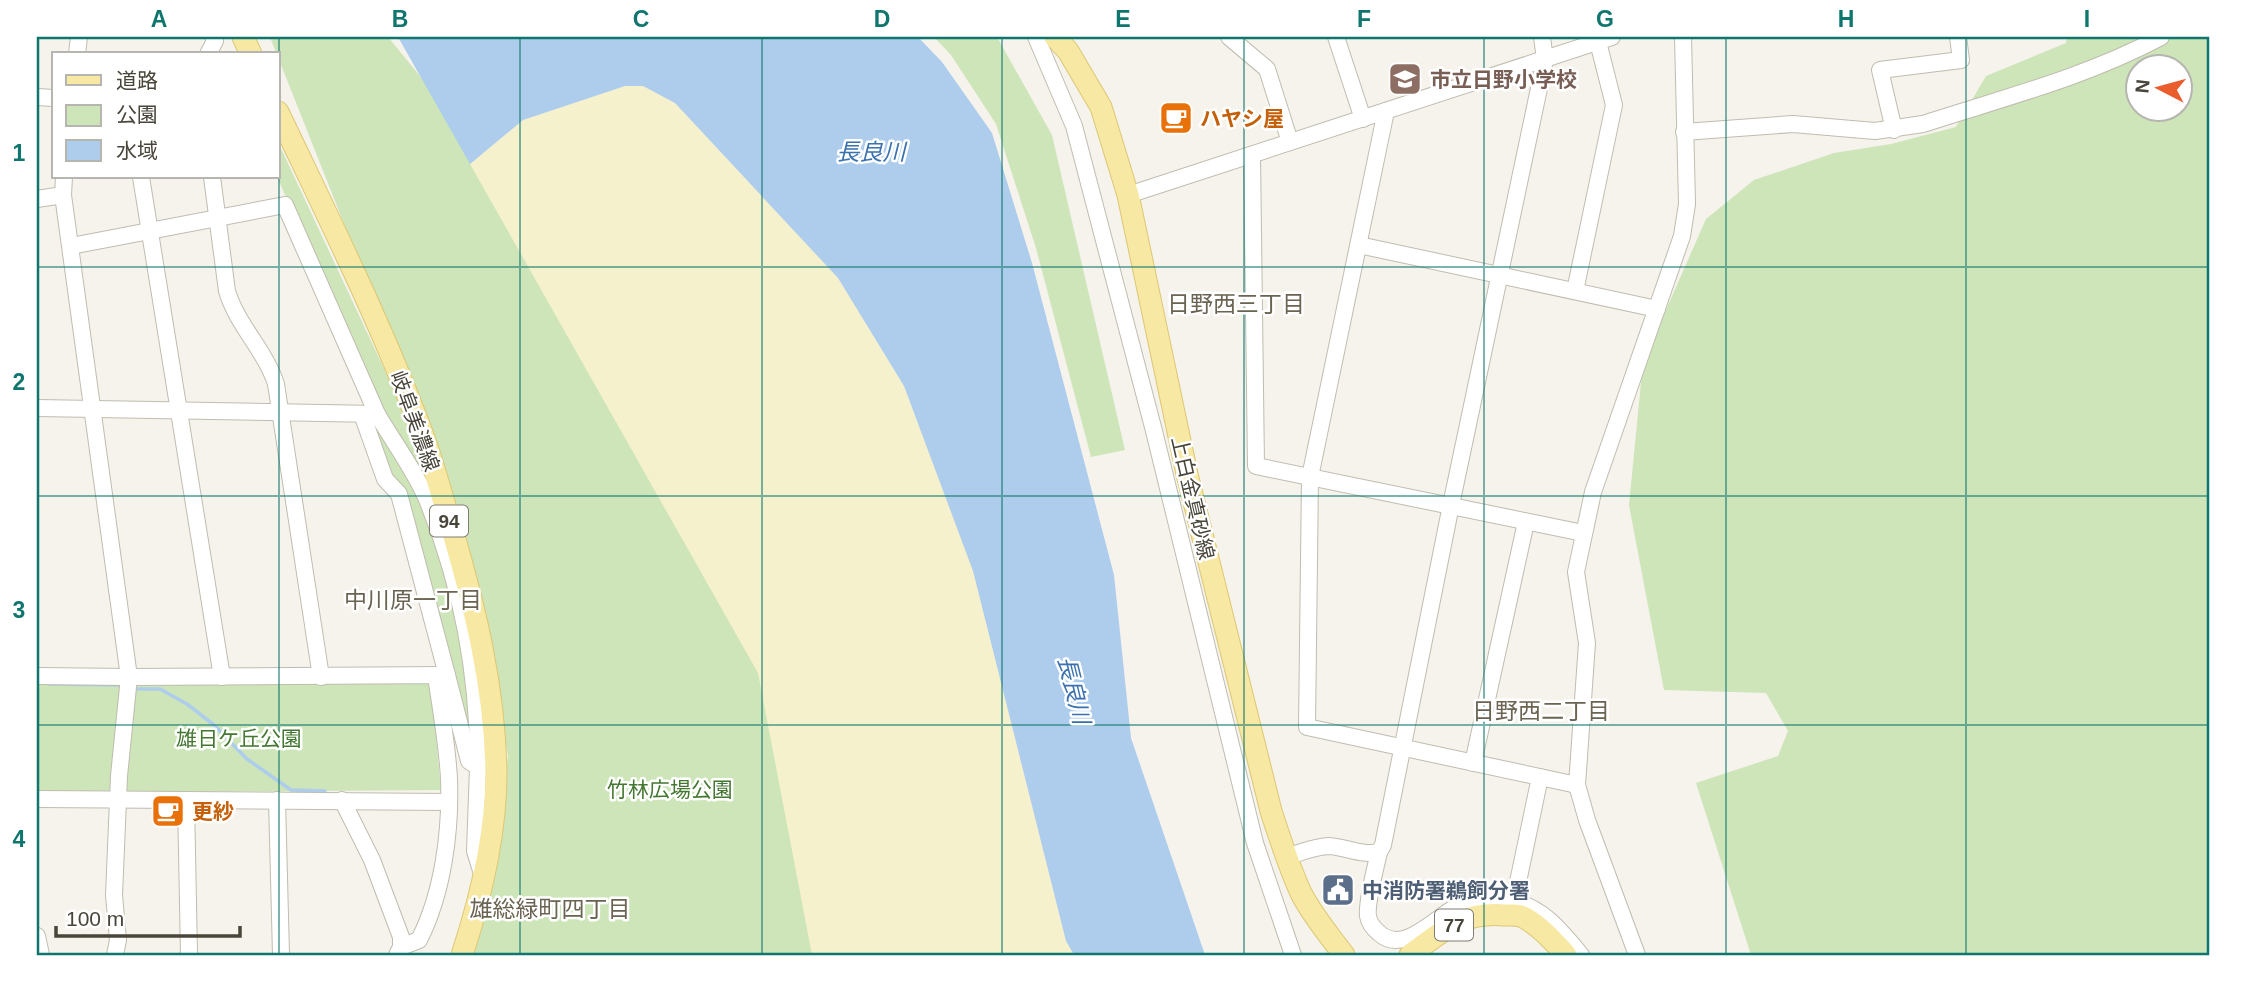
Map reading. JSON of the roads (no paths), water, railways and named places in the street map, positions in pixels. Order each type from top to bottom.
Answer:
[{"type":"main road","name":"上白金真砂線","points":[[1055,37],[1068,51],[1101,107],[1128,195],[1186,474],[1271,811],[1302,895],[1345,955]]},
{"type":"main road","name":"岐阜美濃線","points":[[280,116],[380,328],[422,432],[470,591],[486,665],[493,713],[495,763],[492,828],[484,878],[461,955]]},
{"type":"main road","name":"77","points":[[1410,955],[1462,920],[1509,908],[1539,927],[1553,952]]},
{"type":"street","points":[[1036,37],[1074,126],[1154,431],[1255,843],[1293,955]]},
{"type":"street","points":[[1229,37],[1267,69],[1290,142]]},
{"type":"street","points":[[1336,37],[1363,119]]},
{"type":"street","points":[[1542,37],[1545,60],[1367,914],[1372,927],[1383,937],[1399,941],[1414,935],[1456,907],[1476,900],[1498,898],[1509,908],[1547,916],[1581,955]]},
{"type":"street","points":[[1637,955],[1587,820],[1577,785],[1587,643],[1576,572],[1593,492],[1682,236],[1687,204],[1683,37]]},
{"type":"street","points":[[1894,130],[1880,70],[1961,60],[1958,37]]},
{"type":"street","points":[[1684,132],[1793,124],[1875,131],[1894,130],[1923,124],[2096,68],[2161,37]]},
{"type":"street","points":[[1128,195],[1605,39],[1614,105],[1576,291]]},
{"type":"street","points":[[1386,111],[1310,477],[1307,727],[1577,785]]},
{"type":"street","points":[[1252,155],[1256,466],[1583,533]]},
{"type":"street","points":[[64,178],[62,195],[129,677],[114,895],[118,940],[115,955]]},
{"type":"street","points":[[142,178],[222,677]]},
{"type":"street","points":[[212,178],[227,291],[232,308],[270,367],[281,412],[321,677]]},
{"type":"street","points":[[37,199],[62,195]]},
{"type":"street","points":[[71,246],[285,205],[370,414],[385,479],[399,494],[442,676],[469,761],[478,767]]},
{"type":"street","points":[[1359,245],[1657,309]]},
{"type":"street","points":[[37,408],[370,414]]},
{"type":"street","points":[[370,414],[427,500],[457,590],[474,670],[478,729],[475,851],[484,878]]},
{"type":"street","points":[[1473,762],[1526,522]]},
{"type":"street","points":[[37,676],[442,676]]},
{"type":"street","points":[[399,951],[419,940],[436,895],[443,860],[449,775],[442,676]]},
{"type":"street","points":[[1509,908],[1540,777]]},
{"type":"street","points":[[37,799],[449,802]]},
{"type":"street","points":[[186,800],[189,955]]},
{"type":"street","points":[[277,800],[281,955]]},
{"type":"street","points":[[342,800],[372,860],[401,937],[399,951]]},
{"type":"street","points":[[1286,857],[1331,846],[1372,854],[1379,852]]},
{"type":"street","points":[[37,936],[41,955]]},
{"type":"water","name":"長良川","points":[[398,37],[918,37],[942,62],[992,133],[1032,263],[1114,575],[1131,738],[1205,955],[1074,955],[1066,941],[973,571],[904,386],[838,278],[675,103],[643,86],[625,86],[523,120],[470,164]]},
{"type":"waterway","points":[[49,684],[122,685]]},
{"type":"waterway","points":[[138,689],[160,689],[187,704],[214,725],[247,759],[291,790],[325,791]]},
{"type":"place","name":"市立日野小学校","points":[[1405,79]]},
{"type":"place","name":"ハヤシ屋","points":[[1176,118]]},
{"type":"place","name":"更紗","points":[[168,811]]},
{"type":"place","name":"中消防署鵜飼分署","points":[[1338,890]]},
{"type":"district","name":"日野西三丁目","points":[[1236,304]]},
{"type":"district","name":"中川原一丁目","points":[[413,600]]},
{"type":"district","name":"日野西二丁目","points":[[1541,711]]},
{"type":"district","name":"雄総緑町四丁目","points":[[550,909]]},
{"type":"park label","name":"雄日ケ丘公園","points":[[239,738]]},
{"type":"park label","name":"竹林広場公園","points":[[670,789]]}]
